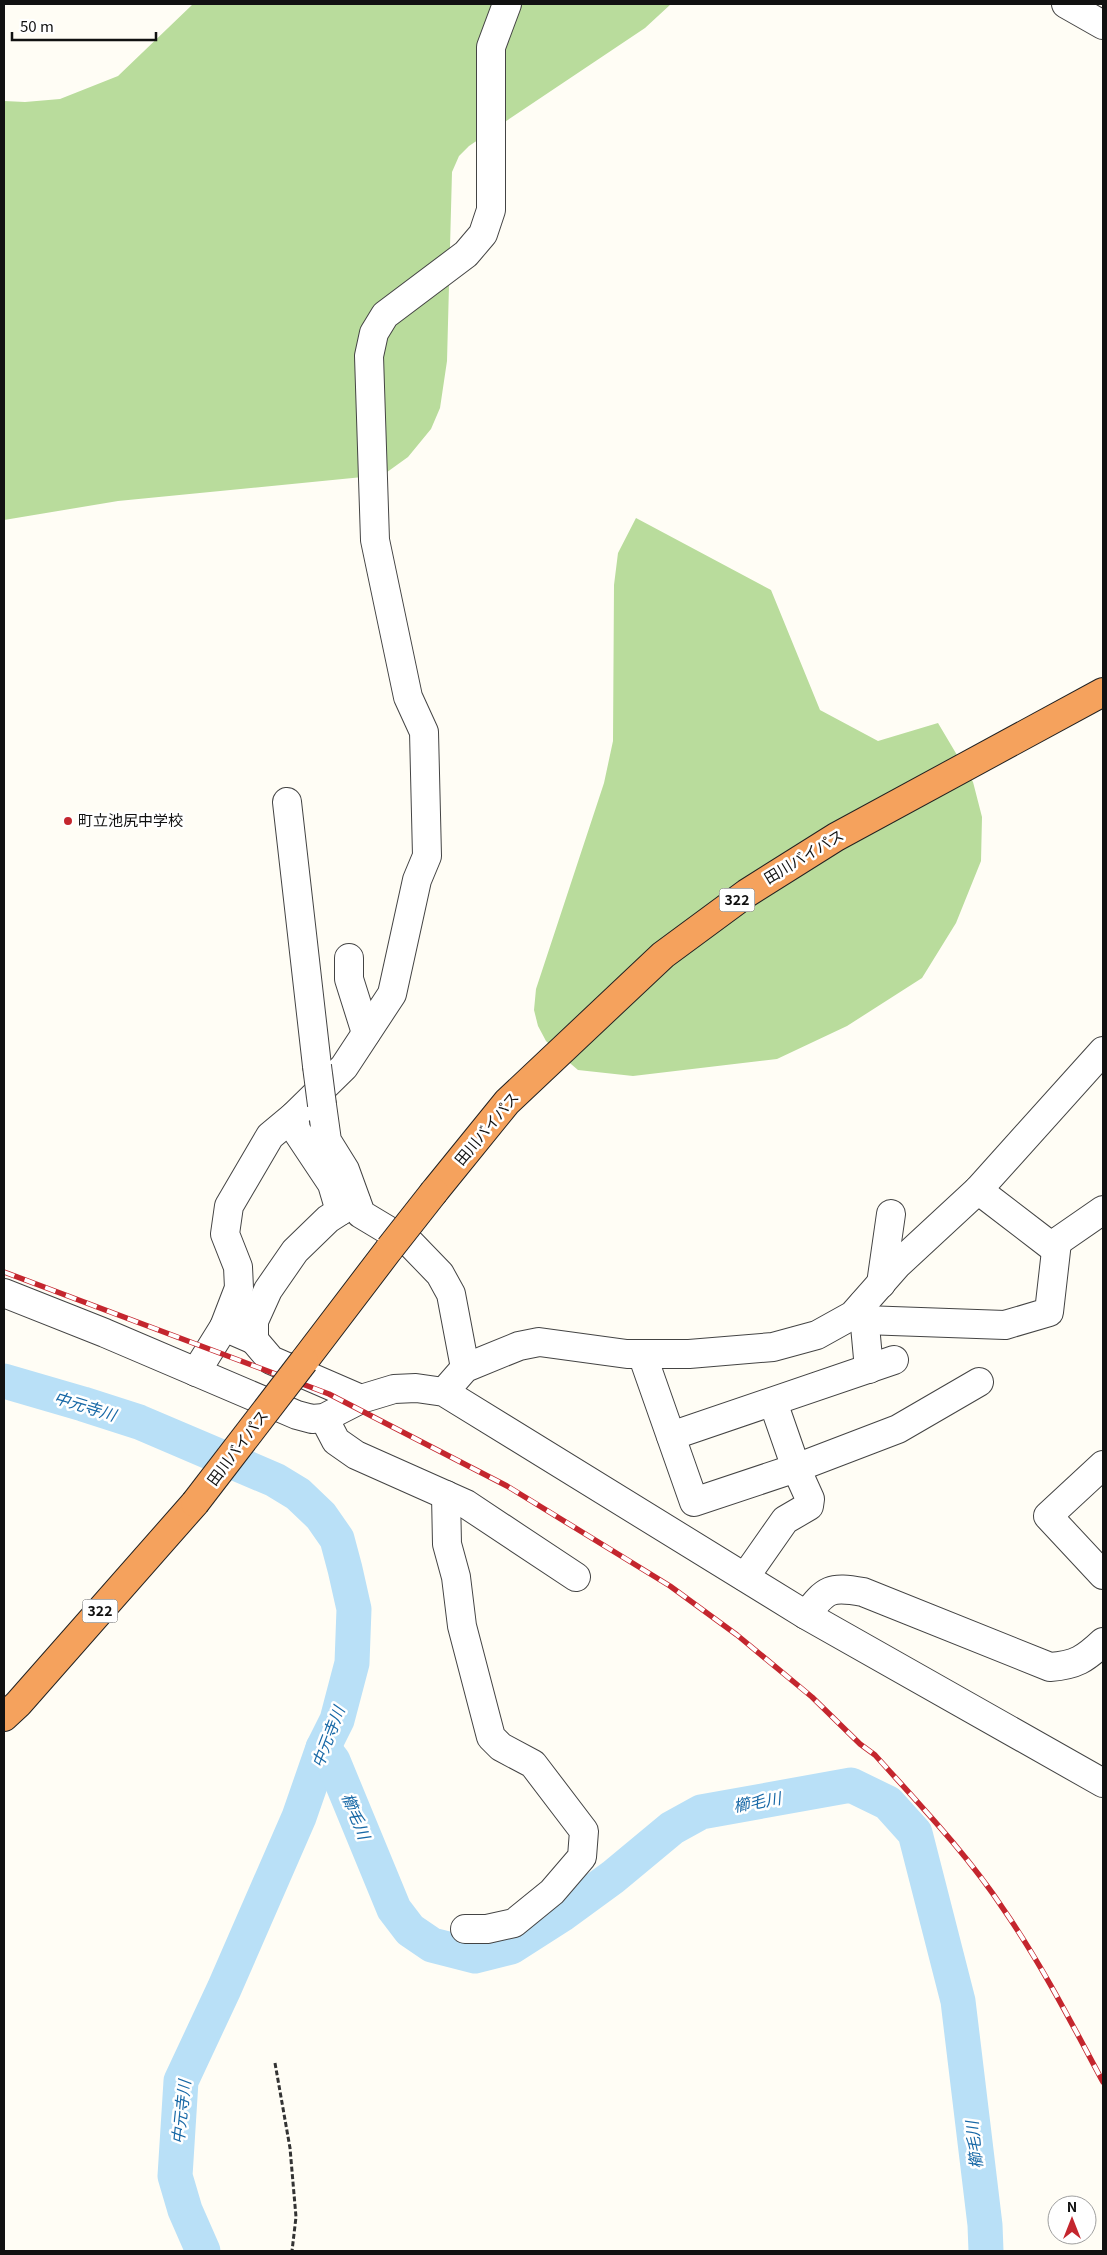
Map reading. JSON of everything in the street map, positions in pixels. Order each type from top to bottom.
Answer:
[{"type":"highway","name":"田川バイパス","points":[[4,1717],[18,1704],[196,1503],[390,1248],[507,1102],[663,955],[747,892],[836,837],[1103,692]]},
{"type":"street","points":[[196,1372],[224,1327],[239,1288],[238,1267],[225,1234],[229,1206],[270,1136],[294,1116],[344,1067],[392,994],[417,880],[427,856],[424,732],[408,697],[375,540],[369,356],[374,333],[385,315],[466,254],[483,234],[492,210],[491,46],[507,4]]},
{"type":"street","points":[[1066,4],[1103,25]]},
{"type":"street","points":[[287,802],[327,1142],[345,1170],[348,1206]]},
{"type":"street","points":[[350,958],[350,979],[366,1033]]},
{"type":"street","points":[[869,1369],[864,1312],[881,1284],[897,1265],[978,1190],[1103,1051]]},
{"type":"street","points":[[294,1116],[296,1130],[348,1206],[411,1244],[440,1274],[452,1294],[464,1368]]},
{"type":"street","points":[[978,1190],[1051,1246],[1103,1210]]},
{"type":"street","points":[[254,1340],[254,1321],[268,1290],[295,1251],[328,1219],[348,1206]]},
{"type":"street","points":[[881,1284],[890,1214]]},
{"type":"street","points":[[444,1392],[464,1368],[519,1346],[539,1342],[642,1354],[689,1354],[773,1347],[817,1335],[853,1315],[864,1312],[1005,1324],[1049,1312],[1057,1242]]},
{"type":"street","points":[[4,1293],[105,1333],[297,1415],[312,1419],[324,1418],[361,1399],[394,1388],[416,1388],[444,1392],[806,1615],[1103,1783]]},
{"type":"street","points":[[224,1327],[254,1340],[271,1360],[361,1399]]},
{"type":"street","points":[[642,1354],[694,1502],[691,1517],[701,1550]]},
{"type":"street","points":[[671,1436],[894,1360]]},
{"type":"street","points":[[694,1502],[796,1468],[898,1429],[979,1382]]},
{"type":"street","points":[[744,1577],[785,1520],[809,1506],[810,1499],[796,1468],[773,1402]]},
{"type":"street","points":[[324,1418],[336,1441],[356,1455],[466,1504],[576,1577]]},
{"type":"street","points":[[1103,1465],[1048,1516],[1103,1575]]},
{"type":"street","points":[[446,1495],[448,1544],[456,1577],[462,1626],[491,1736],[501,1747],[533,1764],[584,1831],[582,1857],[552,1892],[514,1923],[488,1929],[464,1929]]},
{"type":"street","points":[[806,1615],[820,1596],[831,1590],[845,1589],[862,1592],[1050,1667],[1067,1666],[1085,1659],[1103,1642]]},
{"type":"path","points":[[275,2063],[292,2168],[296,2217],[292,2251]]},
{"type":"green space","points":[[193,4],[671,4],[645,28],[469,146],[459,156],[452,172],[447,361],[440,408],[431,429],[408,457],[383,475],[118,501],[4,520],[4,101],[25,102],[60,99],[118,76]]},
{"type":"green space","points":[[636,518],[771,590],[820,710],[878,741],[938,723],[973,782],[982,817],[981,861],[956,923],[922,978],[847,1026],[777,1059],[633,1076],[578,1070],[546,1041],[538,1026],[534,1010],[536,989],[604,783],[613,741],[614,585],[618,553]]},
{"type":"waterway","name":"中元寺川","points":[[4,1381],[139,1422],[275,1480],[298,1494],[321,1516],[337,1539],[345,1569],[354,1609],[352,1663],[337,1720],[323,1748],[299,1817],[224,1989],[181,2081],[175,2176],[185,2210],[203,2251]]},
{"type":"waterway","name":"櫛毛川","points":[[323,1748],[333,1761],[394,1909],[410,1930],[432,1945],[475,1956],[511,1947],[561,1915],[613,1877],[672,1828],[701,1812],[851,1785],[888,1803],[915,1833],[958,2001],[985,2225],[986,2251]]},
{"type":"railway","points":[[4,1272],[329,1394],[507,1486],[670,1586],[737,1635],[812,1697],[860,1744],[875,1755],[975,1869],[1031,1952],[1103,2082]]},
{"type":"place","name":"町立池尻中学校","points":[[68,821]]}]
